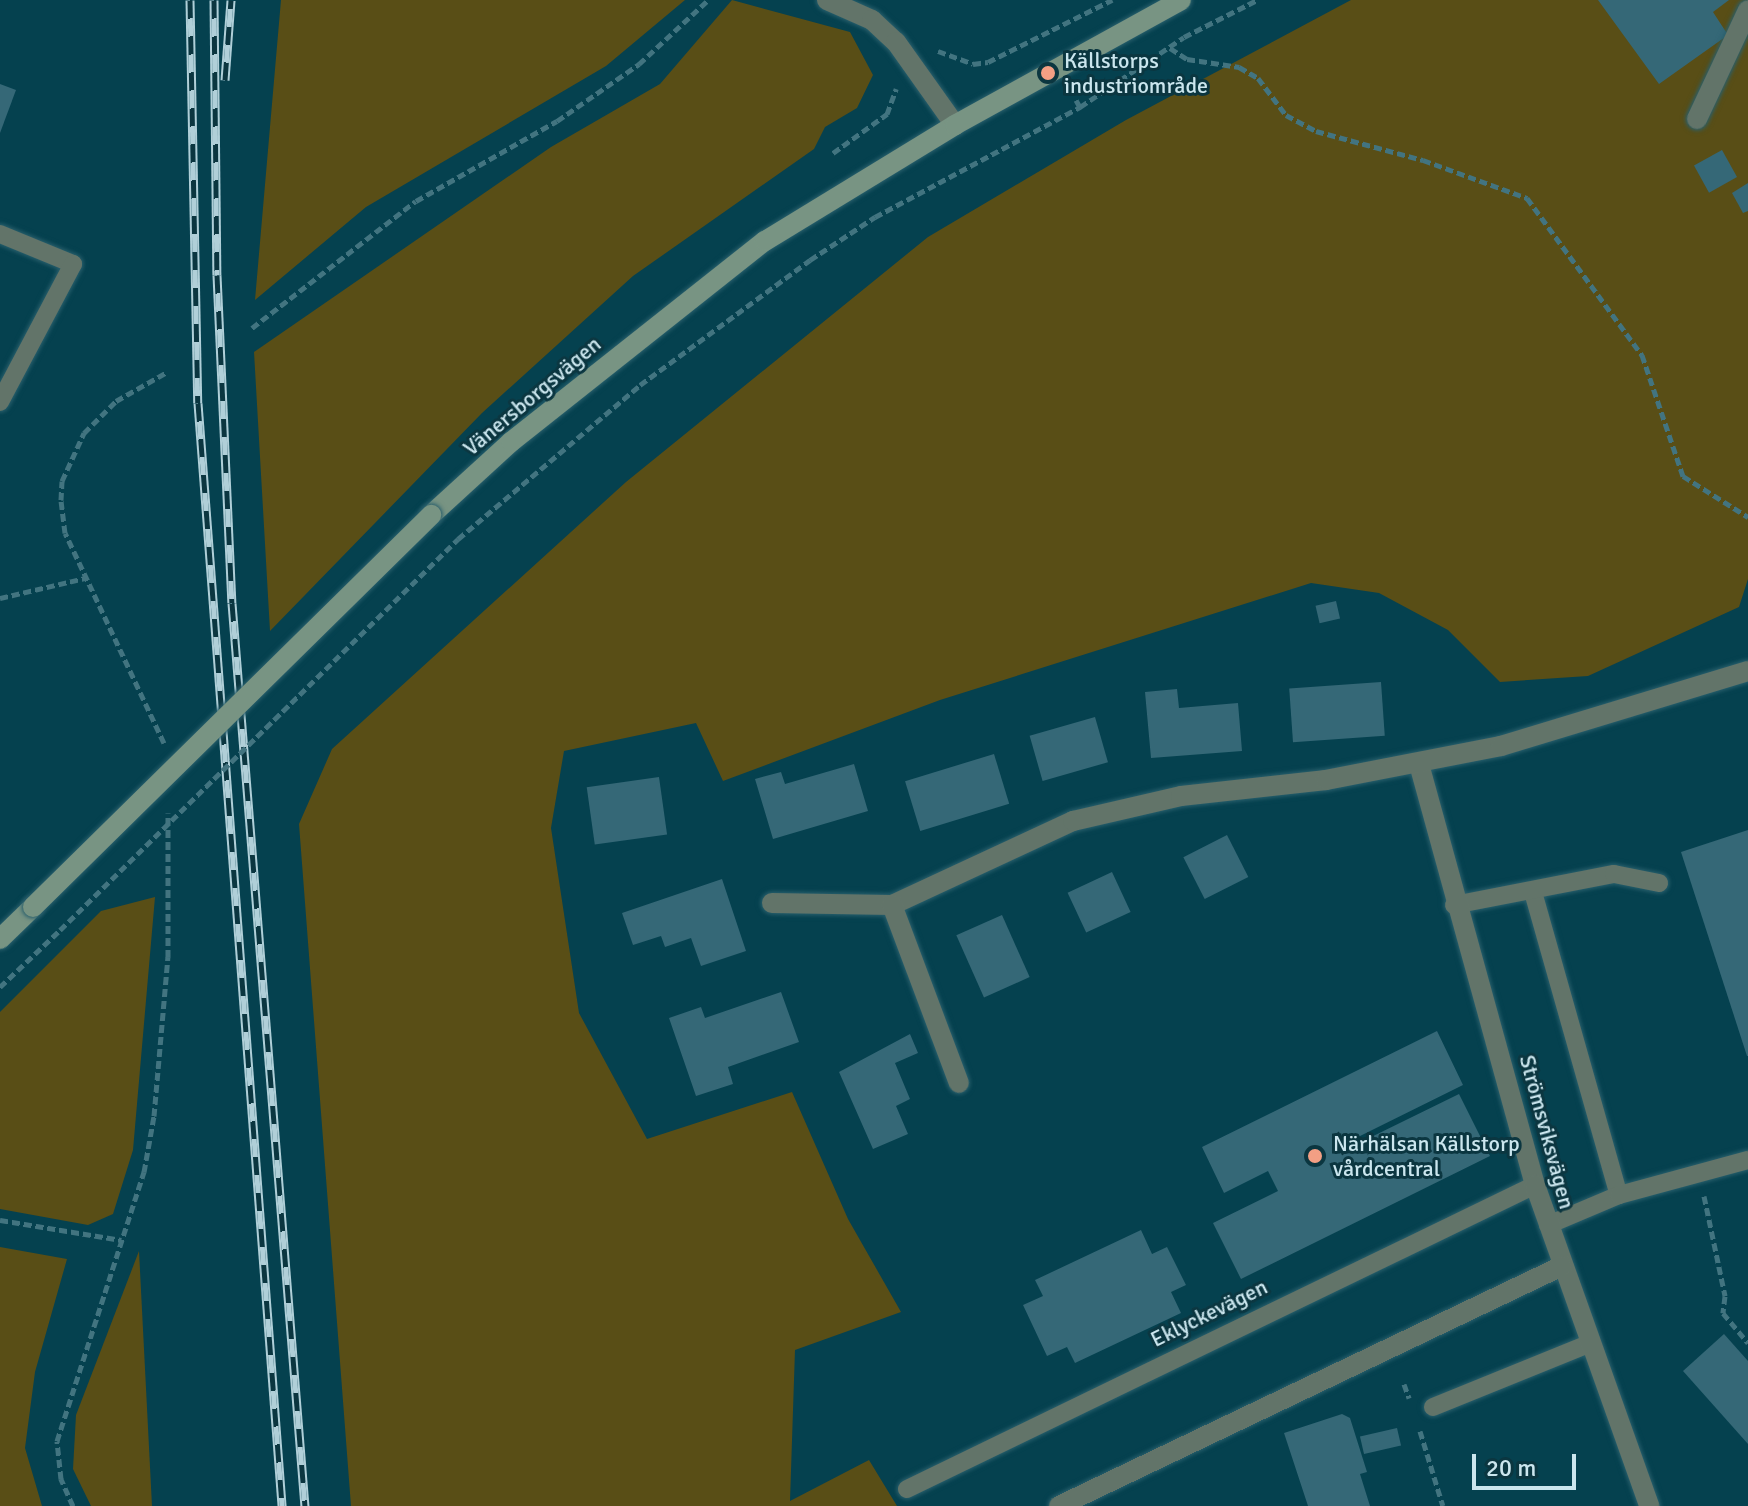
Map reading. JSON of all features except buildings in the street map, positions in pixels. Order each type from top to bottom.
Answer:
[{"type":"main road","name":"Vänersborgsvägen","points":[[0,939],[431,515],[511,442],[765,241],[955,125],[1181,0]]},
{"type":"street","points":[[827,0],[872,20],[896,42],[955,125]]},
{"type":"street","points":[[1697,119],[1748,10]]},
{"type":"street","points":[[772,903],[892,905],[1073,821],[1181,796],[1419,764],[1501,746],[1748,671]]},
{"type":"street","name":"Strömsviksvägen","points":[[1419,764],[1454,905],[1535,1185],[1649,1506]]},
{"type":"street","points":[[892,905],[959,1083]]},
{"type":"street","points":[[1059,1506],[1562,1266]]},
{"type":"lane","points":[[0,234],[73,264],[0,402]]},
{"type":"lane","points":[[1454,905],[1614,874],[1659,883]]},
{"type":"lane","points":[[1533,892],[1619,1195]]},
{"type":"lane","points":[[1548,1225],[1619,1195],[1748,1160]]},
{"type":"lane","name":"Eklyckevägen","points":[[907,1489],[1535,1185]]},
{"type":"lane","points":[[1425,1412],[1591,1343]]},
{"type":"path","points":[[252,328],[416,201],[557,121],[639,64],[708,0]]},
{"type":"path","points":[[833,153],[887,114],[897,84],[885,51],[911,29],[942,54],[973,64],[988,62],[1112,0]]},
{"type":"path","points":[[0,987],[458,539],[640,385],[810,260],[875,217],[1080,107],[1170,48],[1257,0]]},
{"type":"path","points":[[1170,48],[1187,59],[1239,67],[1258,78],[1286,115],[1316,131],[1423,160],[1527,198],[1642,355],[1683,476],[1748,517]]},
{"type":"path","points":[[1076,100],[1080,107]]},
{"type":"path","points":[[165,749],[141,684],[65,533],[61,500],[71,455],[116,401],[167,372]]},
{"type":"path","points":[[0,598],[85,578]]},
{"type":"path","points":[[73,1506],[61,1479],[57,1441],[121,1240],[154,1116],[168,957],[168,806]]},
{"type":"path","points":[[1696,1173],[1725,1296],[1723,1313],[1748,1343]]},
{"type":"path","points":[[0,1220],[121,1240]]},
{"type":"path","points":[[1404,1384],[1412,1406]]},
{"type":"path","points":[[1425,1412],[1443,1506]]},
{"type":"shaded area","points":[[281,0],[685,0],[606,66],[366,207],[255,300]]},
{"type":"shaded area","points":[[732,0],[850,32],[873,75],[857,108],[825,127],[814,149],[633,276],[482,413],[270,631],[254,352],[551,147],[660,84]]},
{"type":"shaded area","points":[[1351,0],[1748,0],[1748,579],[1739,607],[1588,676],[1500,682],[1448,630],[1379,593],[1311,583],[940,700],[723,781],[696,723],[564,751],[551,828],[579,1013],[647,1139],[792,1092],[848,1219],[901,1312],[795,1350],[790,1501],[869,1460],[897,1506],[351,1506],[299,824],[332,749],[626,482],[928,237],[1126,120]]},
{"type":"shaded area","points":[[155,897],[133,1150],[113,1214],[88,1225],[0,1209],[0,1012],[101,911]]},
{"type":"shaded area","points":[[0,1247],[67,1259],[35,1372],[25,1448],[42,1506],[0,1506]]},
{"type":"shaded area","points":[[139,1251],[152,1506],[91,1506],[73,1469],[76,1415]]},
{"type":"railway","points":[[190,0],[198,403],[282,1506]]},
{"type":"railway","points":[[214,0],[217,275],[232,603],[305,1506]]},
{"type":"railway","points":[[225,80],[231,0]]},
{"type":"place","name":"Källstorps industriområde","points":[[1048,73]]},
{"type":"place","name":"Närhälsan Källstorp vårdcentral","points":[[1315,1156]]}]
